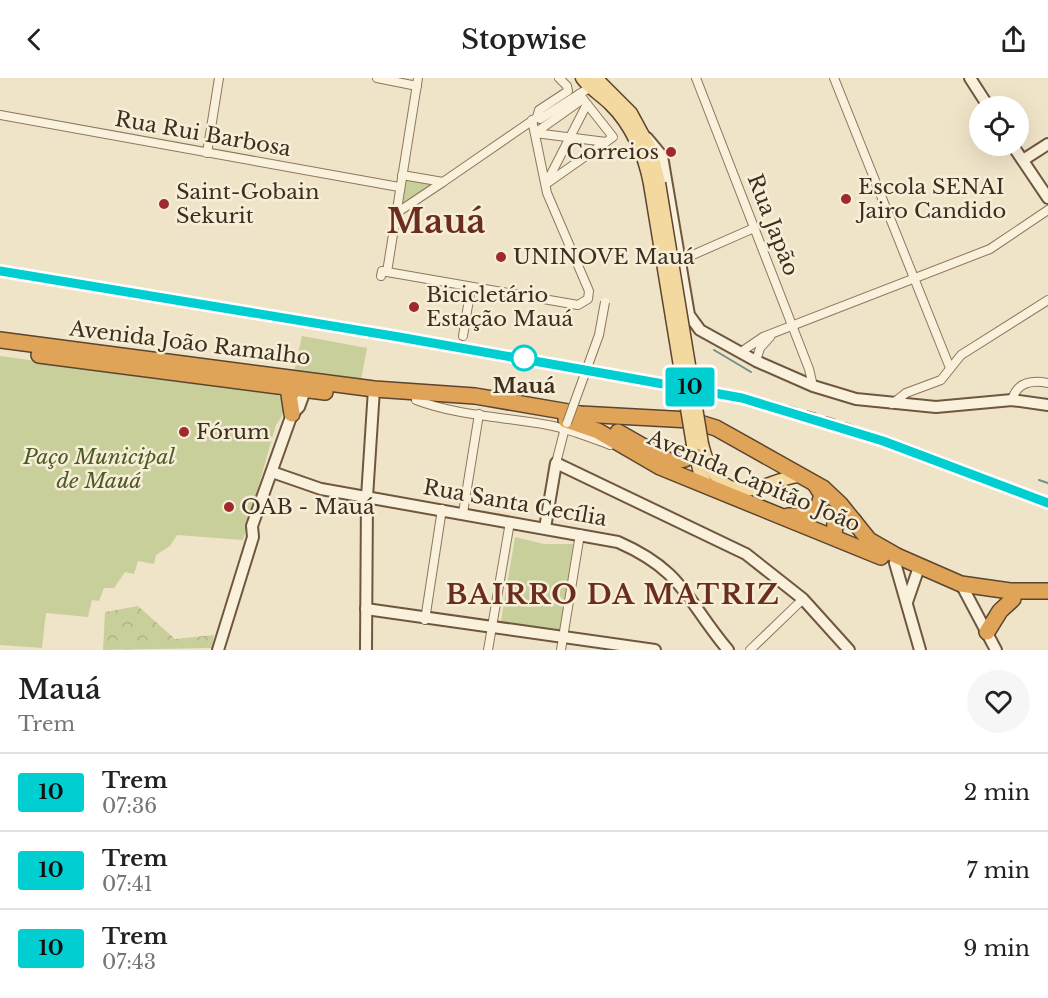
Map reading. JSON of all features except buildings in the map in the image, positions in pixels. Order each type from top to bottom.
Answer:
[{"type":"highway","name":"Avenida João Ramalho","points":[[0,340],[374,393]]},
{"type":"highway","name":"Avenida João Ramalho","points":[[0,350],[288,388],[307,385],[347,385],[374,393]]},
{"type":"highway","points":[[288,388],[292,414]]},
{"type":"highway","name":"Avenida Capitão João","points":[[374,393],[416,400],[481,404],[571,421],[598,431],[639,457],[917,573],[964,588],[1013,599],[1048,599]]},
{"type":"highway","name":"Avenida Capitão João","points":[[374,393],[475,396],[580,414],[681,419],[703,423],[727,434],[832,495],[873,543],[964,588],[1048,591]]},
{"type":"highway","points":[[580,414],[615,430],[671,462],[685,459],[696,446]]},
{"type":"highway","points":[[776,514],[798,517],[809,512],[814,498],[805,478]]},
{"type":"highway","points":[[834,537],[835,523],[846,519],[854,521]]},
{"type":"highway","points":[[987,632],[1000,611],[1013,599]]},
{"type":"main road","points":[[586,90],[607,83],[624,104],[651,150],[654,184],[700,473],[708,487]]},
{"type":"main road","points":[[586,90],[613,106],[636,140],[654,184]]},
{"type":"main road","points":[[696,446],[714,477],[738,488],[753,489],[776,479],[805,478]]},
{"type":"street","points":[[207,153],[219,78]]},
{"type":"street","points":[[377,78],[417,82],[384,274],[578,305],[586,301],[589,295],[552,206],[535,133],[535,118],[539,110],[568,91],[567,86],[559,78]]},
{"type":"street","name":"Rua Japão","points":[[696,78],[809,369],[813,386]]},
{"type":"street","points":[[834,78],[950,368]]},
{"type":"street","points":[[970,78],[982,96]]},
{"type":"street","points":[[395,214],[535,118],[544,118],[586,90]]},
{"type":"street","points":[[535,133],[586,90]]},
{"type":"street","points":[[546,184],[570,137],[586,90]]},
{"type":"street","points":[[546,184],[579,166],[613,137],[586,90]]},
{"type":"street","name":"Rua Rui Barbosa","points":[[0,115],[399,187]]},
{"type":"street","points":[[641,131],[662,156],[689,315],[700,330],[756,361],[813,386],[856,399],[892,404],[946,406],[1012,400],[1048,405]]},
{"type":"street","points":[[535,133],[570,137],[606,145]]},
{"type":"street","points":[[1023,160],[1048,144]]},
{"type":"street","points":[[1020,156],[1048,198]]},
{"type":"street","points":[[402,175],[443,182]]},
{"type":"street","points":[[741,352],[755,341],[990,249],[1048,210]]},
{"type":"street","points":[[679,261],[754,228]]},
{"type":"street","points":[[463,336],[471,287]]},
{"type":"street","points":[[892,404],[906,393],[941,380],[961,355],[1048,300]]},
{"type":"street","points":[[545,528],[560,446],[599,335],[605,302]]},
{"type":"street","points":[[756,361],[763,344],[773,335]]},
{"type":"street","points":[[1012,400],[1015,392],[1024,383],[1037,381],[1048,383]]},
{"type":"street","points":[[218,650],[253,537],[252,526],[292,414],[299,407],[307,385]]},
{"type":"street","points":[[366,650],[367,497],[374,393]]},
{"type":"street","points":[[416,400],[435,407],[566,426],[639,457]]},
{"type":"street","points":[[463,513],[479,414]]},
{"type":"street","points":[[556,463],[732,546],[803,599],[849,650]]},
{"type":"street","name":"Rua Santa Cecília","points":[[272,472],[321,489],[618,542],[649,556],[675,577],[728,650]]},
{"type":"street","points":[[425,620],[442,509]]},
{"type":"street","points":[[488,650],[510,522]]},
{"type":"street","points":[[561,650],[580,534]]},
{"type":"street","points":[[895,563],[920,650]]},
{"type":"street","points":[[908,602],[917,573]]},
{"type":"street","points":[[964,588],[996,650]]},
{"type":"street","points":[[750,650],[803,599]]},
{"type":"street","points":[[366,609],[425,620],[655,650]]},
{"type":"street","name":"Rua Santa Cecília","points":[[715,635],[721,650]]},
{"type":"green space","points":[[403,177],[439,183],[397,210]]},
{"type":"green space","points":[[302,336],[367,348],[361,380],[294,372]]},
{"type":"green space","name":"Paço Municipal de Mauá","points":[[0,356],[278,394],[283,402],[283,414],[276,425],[243,540],[177,535],[170,546],[156,555],[154,564],[138,561],[134,574],[125,572],[114,588],[104,588],[99,601],[92,600],[88,617],[46,613],[42,648],[0,645]]},
{"type":"green space","points":[[515,537],[544,544],[573,544],[560,635],[500,627]]},
{"type":"green space","points":[[138,606],[175,639],[214,635],[213,648],[103,650],[105,612]]},
{"type":"waterway","points":[[714,350],[751,372]]},
{"type":"waterway","points":[[1039,480],[1048,483]]},
{"type":"railway","points":[[0,266],[740,393],[780,403],[896,440],[1048,499]]},
{"type":"train","name":"10","points":[[0,271],[399,337],[742,398],[823,420],[932,458],[1048,503]]},
{"type":"place","name":"Correios","points":[[671,152]]},
{"type":"place","name":"Escola SENAI Jairo Candido","points":[[846,199]]},
{"type":"place","name":"Saint-Gobain Sekurit","points":[[164,204]]},
{"type":"place","name":"UNINOVE Mauá","points":[[501,257]]},
{"type":"place","name":"Bicicletário Estação Mauá","points":[[414,307]]},
{"type":"place","name":"Mauá","points":[[524,358]]},
{"type":"place","name":"Fórum","points":[[184,432]]},
{"type":"place","name":"OAB - Mauá","points":[[229,507]]},
{"type":"district","name":"Mauá","points":[[436,221]]},
{"type":"district","name":"BAIRRO DA MATRIZ","points":[[613,594]]}]
